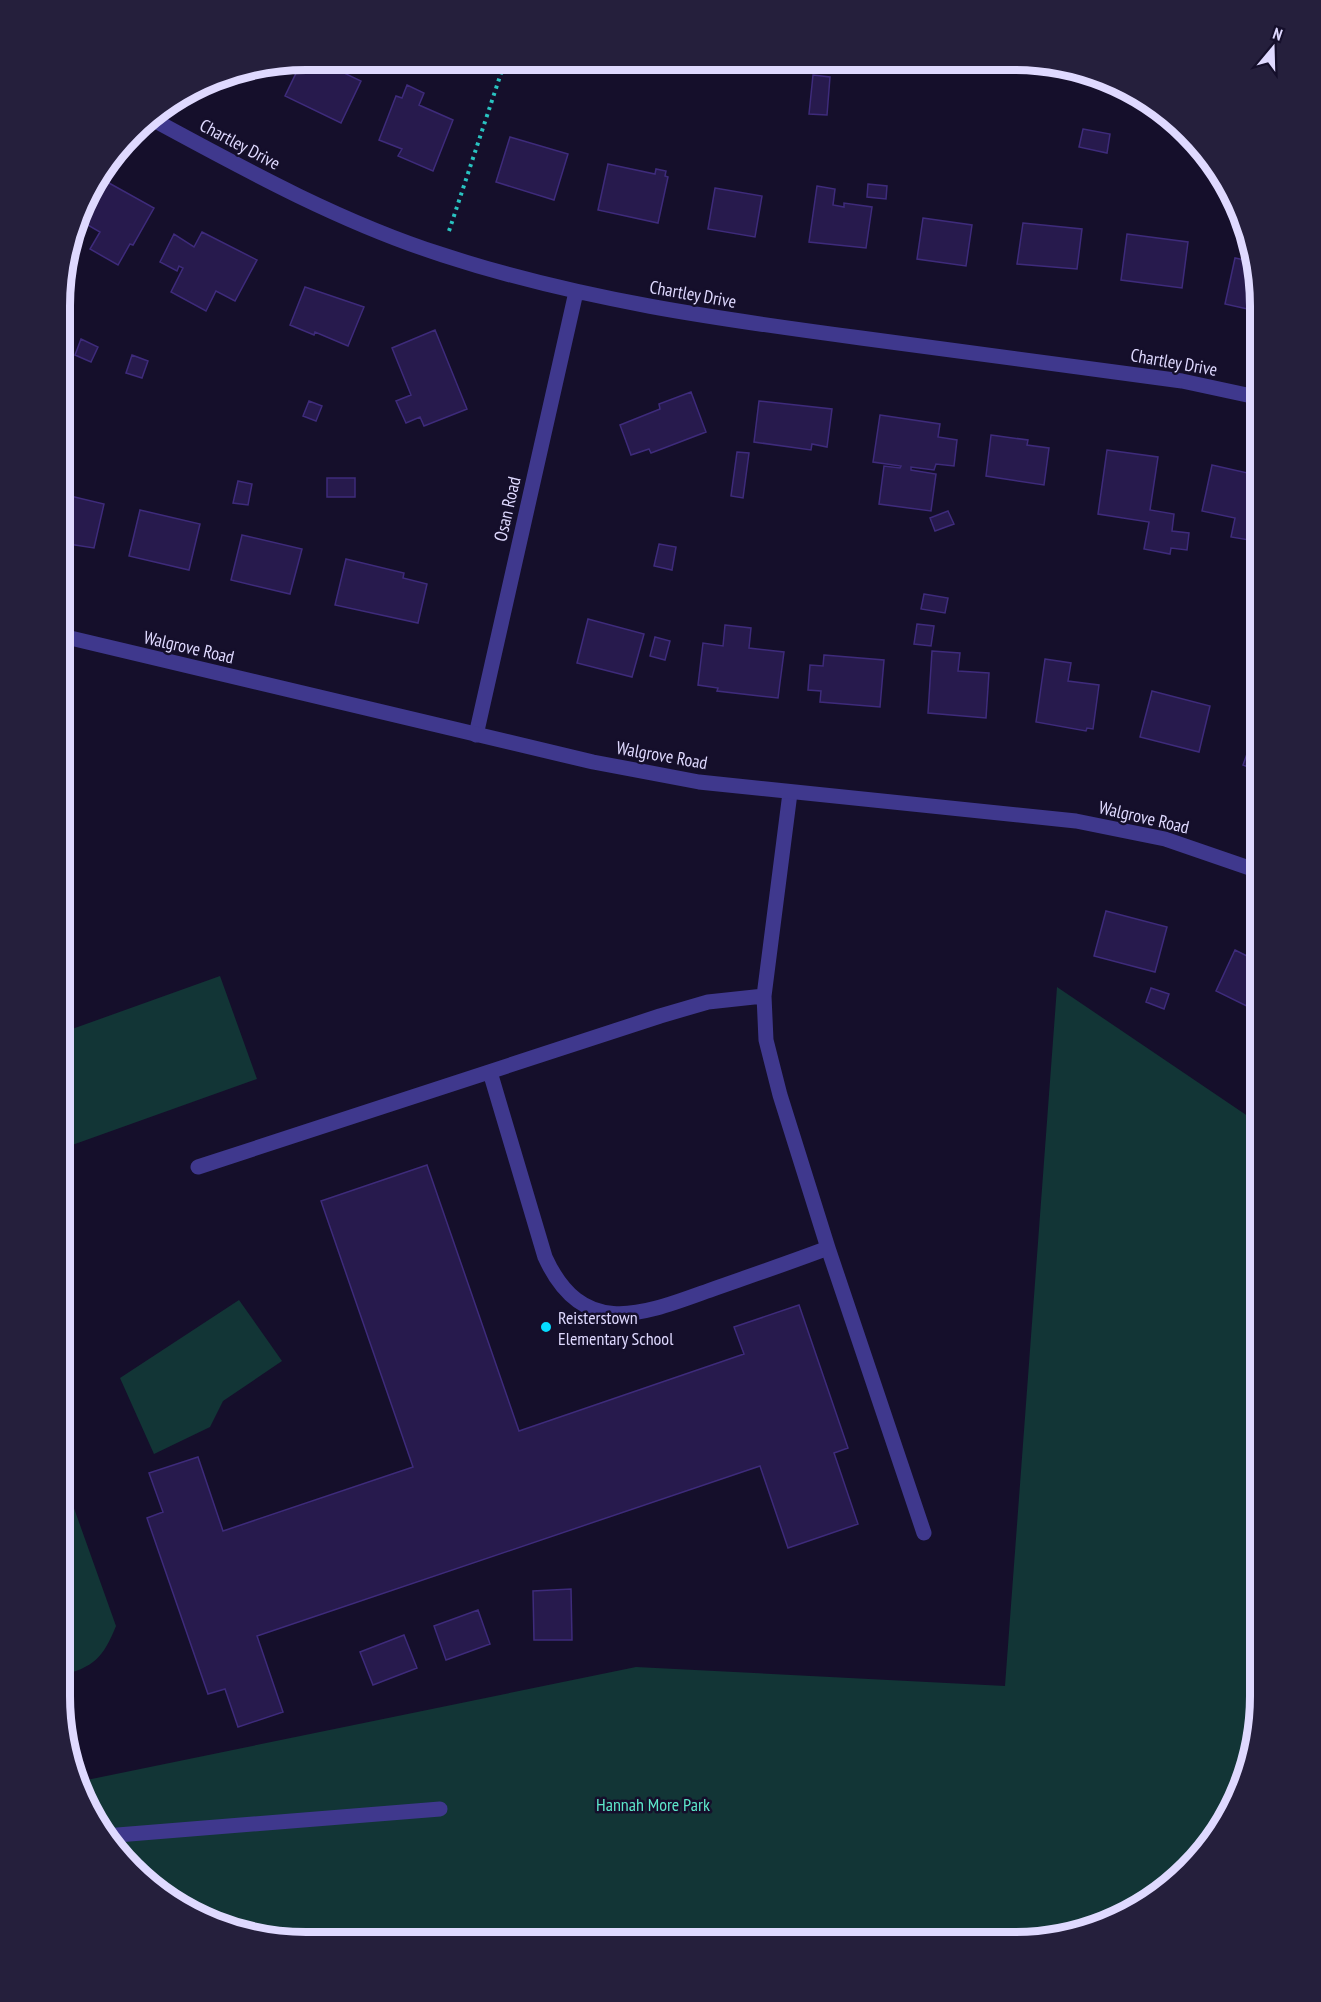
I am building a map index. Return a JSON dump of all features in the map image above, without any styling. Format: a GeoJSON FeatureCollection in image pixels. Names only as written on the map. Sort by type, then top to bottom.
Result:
{"type":"FeatureCollection","features":[{"type":"Feature","properties":{"kind":"street","name":"Chartley Drive"},"geometry":{"type":"LineString","coordinates":[[159,123],[346,219],[441,254],[576,292],[692,316],[1182,381],[1250,396]]}},
{"type":"Feature","properties":{"kind":"street","name":"Osan Road"},"geometry":{"type":"LineString","coordinates":[[476,735],[576,292]]}},
{"type":"Feature","properties":{"kind":"street","name":"Walgrove Road"},"geometry":{"type":"LineString","coordinates":[[70,638],[593,762],[699,783],[1076,821],[1165,839],[1250,868]]}},
{"type":"Feature","properties":{"kind":"street"},"geometry":{"type":"LineString","coordinates":[[790,793],[764,996],[765,1040],[828,1248],[924,1533]]}},
{"type":"Feature","properties":{"kind":"street"},"geometry":{"type":"LineString","coordinates":[[198,1167],[708,1002],[764,996]]}},
{"type":"Feature","properties":{"kind":"street"},"geometry":{"type":"LineString","coordinates":[[490,1072],[545,1257],[556,1280],[570,1295],[590,1307],[609,1314],[646,1313],[828,1248]]}},
{"type":"Feature","properties":{"kind":"street"},"geometry":{"type":"LineString","coordinates":[[116,1835],[440,1809]]}},
{"type":"Feature","properties":{"kind":"path"},"geometry":{"type":"LineString","coordinates":[[441,254],[502,70]]}},
{"type":"Feature","properties":{"kind":"green space"},"geometry":{"type":"Polygon","coordinates":[[[220,976],[257,1079],[70,1146],[70,1030],[220,976]]]}},
{"type":"Feature","properties":{"kind":"green space","name":"Hannah More Park"},"geometry":{"type":"Polygon","coordinates":[[[1057,987],[1250,1118],[1250,1711],[1246,1742],[1238,1771],[1219,1814],[1192,1851],[1158,1883],[1105,1914],[1061,1927],[1014,1932],[291,1931],[260,1927],[216,1914],[175,1892],[151,1873],[119,1839],[102,1814],[86,1780],[636,1667],[1005,1686],[1057,987]]]}},
{"type":"Feature","properties":{"kind":"green space"},"geometry":{"type":"Polygon","coordinates":[[[239,1300],[282,1361],[223,1401],[210,1427],[154,1454],[120,1378],[239,1300]]]}},
{"type":"Feature","properties":{"kind":"green space"},"geometry":{"type":"Polygon","coordinates":[[[70,1497],[116,1626],[102,1654],[81,1669],[70,1673],[70,1497]]]}},
{"type":"Feature","properties":{"kind":"building"},"geometry":{"type":"Polygon","coordinates":[[[338,70],[361,81],[341,123],[285,96],[297,71],[338,70]]]}},
{"type":"Feature","properties":{"kind":"building"},"geometry":{"type":"Polygon","coordinates":[[[813,75],[830,77],[827,115],[809,114],[813,75]]]}},
{"type":"Feature","properties":{"kind":"building"},"geometry":{"type":"Polygon","coordinates":[[[407,85],[424,93],[419,105],[453,120],[433,171],[398,156],[402,149],[379,140],[396,96],[402,98],[407,85]]]}},
{"type":"Feature","properties":{"kind":"building"},"geometry":{"type":"Polygon","coordinates":[[[1083,129],[1110,134],[1107,153],[1079,147],[1083,129]]]}},
{"type":"Feature","properties":{"kind":"building"},"geometry":{"type":"Polygon","coordinates":[[[510,137],[568,154],[554,200],[496,182],[510,137]]]}},
{"type":"Feature","properties":{"kind":"building"},"geometry":{"type":"Polygon","coordinates":[[[608,164],[655,174],[656,169],[666,171],[665,176],[668,177],[658,223],[598,210],[608,164]]]}},
{"type":"Feature","properties":{"kind":"building"},"geometry":{"type":"Polygon","coordinates":[[[106,181],[154,208],[133,245],[130,244],[118,265],[90,249],[100,232],[85,224],[106,181]]]}},
{"type":"Feature","properties":{"kind":"building"},"geometry":{"type":"Polygon","coordinates":[[[868,184],[887,186],[886,199],[867,197],[868,184]]]}},
{"type":"Feature","properties":{"kind":"building"},"geometry":{"type":"Polygon","coordinates":[[[817,186],[835,189],[833,205],[844,207],[844,203],[872,207],[866,248],[809,242],[817,186]]]}},
{"type":"Feature","properties":{"kind":"building"},"geometry":{"type":"Polygon","coordinates":[[[715,188],[762,196],[755,237],[708,229],[715,188]]]}},
{"type":"Feature","properties":{"kind":"building"},"geometry":{"type":"Polygon","coordinates":[[[923,218],[972,225],[966,266],[917,259],[923,218]]]}},
{"type":"Feature","properties":{"kind":"building"},"geometry":{"type":"Polygon","coordinates":[[[1023,223],[1082,229],[1077,269],[1017,264],[1023,223]]]}},
{"type":"Feature","properties":{"kind":"building"},"geometry":{"type":"Polygon","coordinates":[[[202,232],[257,260],[235,301],[216,291],[206,311],[171,292],[183,268],[179,266],[177,271],[160,262],[174,234],[194,247],[202,232]]]}},
{"type":"Feature","properties":{"kind":"building"},"geometry":{"type":"Polygon","coordinates":[[[1127,234],[1188,242],[1182,288],[1121,280],[1127,234]]]}},
{"type":"Feature","properties":{"kind":"building"},"geometry":{"type":"Polygon","coordinates":[[[1235,258],[1246,260],[1250,310],[1225,304],[1235,258]]]}},
{"type":"Feature","properties":{"kind":"building"},"geometry":{"type":"Polygon","coordinates":[[[305,287],[364,307],[348,346],[315,332],[314,335],[290,325],[305,287]]]}},
{"type":"Feature","properties":{"kind":"building"},"geometry":{"type":"Polygon","coordinates":[[[435,330],[467,409],[424,426],[420,417],[406,423],[396,401],[411,395],[392,348],[435,330]]]}},
{"type":"Feature","properties":{"kind":"building"},"geometry":{"type":"Polygon","coordinates":[[[81,339],[98,347],[91,362],[75,355],[81,339]]]}},
{"type":"Feature","properties":{"kind":"building"},"geometry":{"type":"Polygon","coordinates":[[[132,355],[148,361],[142,378],[126,373],[132,355]]]}},
{"type":"Feature","properties":{"kind":"building"},"geometry":{"type":"Polygon","coordinates":[[[691,392],[706,432],[651,453],[649,449],[631,455],[620,425],[660,409],[659,404],[691,392]]]}},
{"type":"Feature","properties":{"kind":"building"},"geometry":{"type":"Polygon","coordinates":[[[309,401],[322,406],[316,421],[303,416],[309,401]]]}},
{"type":"Feature","properties":{"kind":"building"},"geometry":{"type":"Polygon","coordinates":[[[759,401],[832,409],[827,447],[812,444],[811,450],[754,442],[759,401]]]}},
{"type":"Feature","properties":{"kind":"building"},"geometry":{"type":"Polygon","coordinates":[[[880,415],[940,424],[938,437],[957,440],[954,466],[936,464],[934,470],[911,467],[911,470],[936,474],[931,511],[879,504],[884,466],[900,468],[901,466],[873,462],[880,415]]]}},
{"type":"Feature","properties":{"kind":"building"},"geometry":{"type":"Polygon","coordinates":[[[991,435],[1028,440],[1027,445],[1049,448],[1044,485],[986,476],[991,435]]]}},
{"type":"Feature","properties":{"kind":"building"},"geometry":{"type":"Polygon","coordinates":[[[1107,450],[1158,457],[1150,510],[1174,514],[1172,531],[1189,533],[1187,550],[1171,548],[1170,554],[1144,549],[1149,522],[1098,514],[1107,450]]]}},
{"type":"Feature","properties":{"kind":"building"},"geometry":{"type":"Polygon","coordinates":[[[737,452],[749,453],[743,498],[731,496],[737,452]]]}},
{"type":"Feature","properties":{"kind":"building"},"geometry":{"type":"Polygon","coordinates":[[[1212,465],[1250,474],[1250,540],[1231,537],[1235,518],[1202,511],[1212,465]]]}},
{"type":"Feature","properties":{"kind":"building"},"geometry":{"type":"Polygon","coordinates":[[[327,478],[355,478],[355,497],[327,497],[327,478]]]}},
{"type":"Feature","properties":{"kind":"building"},"geometry":{"type":"Polygon","coordinates":[[[238,481],[252,484],[248,505],[233,503],[238,481]]]}},
{"type":"Feature","properties":{"kind":"building"},"geometry":{"type":"Polygon","coordinates":[[[70,496],[104,504],[94,548],[70,544],[70,496]]]}},
{"type":"Feature","properties":{"kind":"building"},"geometry":{"type":"Polygon","coordinates":[[[140,510],[200,524],[189,570],[129,556],[140,510]]]}},
{"type":"Feature","properties":{"kind":"building"},"geometry":{"type":"Polygon","coordinates":[[[948,511],[954,524],[935,531],[930,518],[948,511]]]}},
{"type":"Feature","properties":{"kind":"building"},"geometry":{"type":"Polygon","coordinates":[[[242,535],[302,549],[290,594],[231,580],[242,535]]]}},
{"type":"Feature","properties":{"kind":"building"},"geometry":{"type":"Polygon","coordinates":[[[659,544],[676,547],[672,570],[654,566],[659,544]]]}},
{"type":"Feature","properties":{"kind":"building"},"geometry":{"type":"Polygon","coordinates":[[[346,559],[404,573],[403,578],[427,584],[418,623],[335,605],[346,559]]]}},
{"type":"Feature","properties":{"kind":"building"},"geometry":{"type":"Polygon","coordinates":[[[924,594],[948,598],[945,613],[921,609],[924,594]]]}},
{"type":"Feature","properties":{"kind":"building"},"geometry":{"type":"Polygon","coordinates":[[[588,619],[644,634],[632,677],[577,663],[588,619]]]}},
{"type":"Feature","properties":{"kind":"building"},"geometry":{"type":"Polygon","coordinates":[[[917,624],[934,626],[931,646],[914,644],[917,624]]]}},
{"type":"Feature","properties":{"kind":"building"},"geometry":{"type":"Polygon","coordinates":[[[725,625],[751,628],[749,648],[784,652],[778,698],[717,691],[718,688],[698,685],[703,643],[723,646],[725,625]]]}},
{"type":"Feature","properties":{"kind":"building"},"geometry":{"type":"Polygon","coordinates":[[[655,637],[670,641],[665,660],[650,656],[655,637]]]}},
{"type":"Feature","properties":{"kind":"building"},"geometry":{"type":"Polygon","coordinates":[[[932,651],[960,653],[958,671],[989,673],[986,718],[928,713],[932,651]]]}},
{"type":"Feature","properties":{"kind":"building"},"geometry":{"type":"Polygon","coordinates":[[[824,655],[884,660],[880,707],[820,702],[821,691],[808,690],[810,665],[823,666],[824,655]]]}},
{"type":"Feature","properties":{"kind":"building"},"geometry":{"type":"Polygon","coordinates":[[[1045,659],[1071,663],[1068,681],[1099,685],[1093,729],[1087,728],[1086,731],[1036,722],[1045,659]]]}},
{"type":"Feature","properties":{"kind":"building"},"geometry":{"type":"Polygon","coordinates":[[[1152,691],[1210,706],[1199,752],[1140,737],[1152,691]]]}},
{"type":"Feature","properties":{"kind":"building"},"geometry":{"type":"Polygon","coordinates":[[[1250,746],[1250,768],[1243,765],[1250,746]]]}},
{"type":"Feature","properties":{"kind":"building"},"geometry":{"type":"Polygon","coordinates":[[[1106,911],[1167,927],[1155,972],[1094,956],[1106,911]]]}},
{"type":"Feature","properties":{"kind":"building"},"geometry":{"type":"Polygon","coordinates":[[[1235,950],[1250,958],[1250,1008],[1216,991],[1235,950]]]}},
{"type":"Feature","properties":{"kind":"building"},"geometry":{"type":"Polygon","coordinates":[[[1151,988],[1169,994],[1164,1009],[1146,1002],[1151,988]]]}},
{"type":"Feature","properties":{"kind":"building"},"geometry":{"type":"Polygon","coordinates":[[[427,1165],[519,1431],[744,1354],[734,1327],[799,1305],[848,1448],[834,1453],[858,1524],[788,1548],[760,1466],[257,1636],[283,1712],[238,1727],[225,1689],[208,1694],[147,1518],[163,1512],[149,1473],[198,1457],[223,1531],[413,1467],[321,1201],[427,1165]]]}},
{"type":"Feature","properties":{"kind":"building"},"geometry":{"type":"Polygon","coordinates":[[[571,1589],[572,1640],[534,1640],[533,1591],[571,1589]]]}},
{"type":"Feature","properties":{"kind":"building"},"geometry":{"type":"Polygon","coordinates":[[[478,1610],[490,1644],[446,1660],[434,1626],[478,1610]]]}},
{"type":"Feature","properties":{"kind":"building"},"geometry":{"type":"Polygon","coordinates":[[[404,1635],[417,1668],[373,1685],[360,1652],[404,1635]]]}},
{"type":"Feature","properties":{"kind":"place","name":"Reisterstown Elementary School"},"geometry":{"type":"Point","coordinates":[546,1327]}}]}
